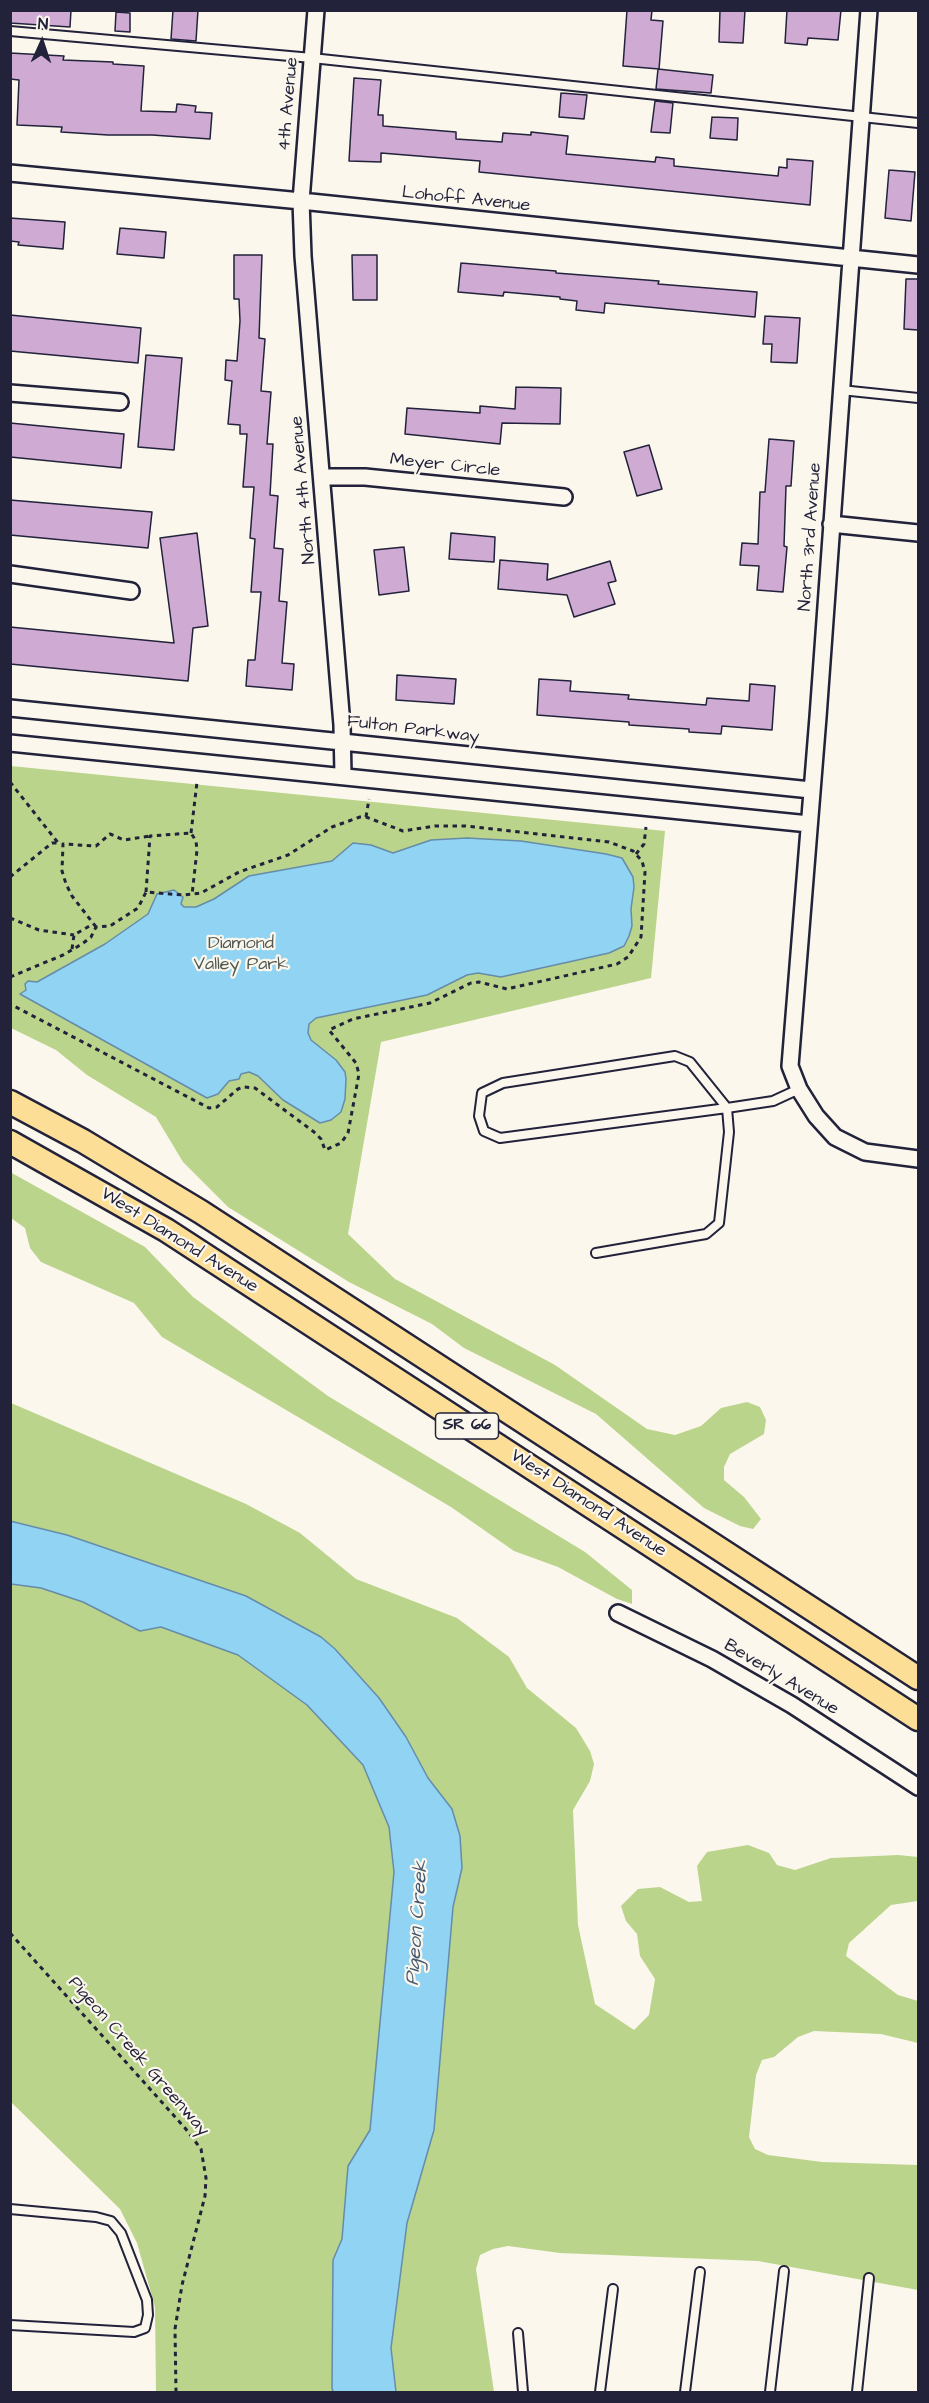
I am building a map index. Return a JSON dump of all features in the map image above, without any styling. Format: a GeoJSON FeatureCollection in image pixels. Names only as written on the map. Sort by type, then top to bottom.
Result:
{"type":"FeatureCollection","features":[{"type":"Feature","properties":{"kind":"main road","name":"West Diamond Avenue"},"geometry":{"type":"LineString","coordinates":[[10,1102],[83,1141],[201,1212],[918,1678]]}},
{"type":"Feature","properties":{"kind":"main road","name":"West Diamond Avenue"},"geometry":{"type":"LineString","coordinates":[[10,1142],[166,1230],[918,1719]]}},
{"type":"Feature","properties":{"kind":"street","name":"4th Avenue"},"geometry":{"type":"LineString","coordinates":[[301,201],[315,10]]}},
{"type":"Feature","properties":{"kind":"street","name":"North 3rd Avenue"},"geometry":{"type":"LineString","coordinates":[[799,1089],[790,1066],[818,717],[869,10]]}},
{"type":"Feature","properties":{"kind":"street","name":"Lohoff Avenue"},"geometry":{"type":"LineString","coordinates":[[10,173],[918,265]]}},
{"type":"Feature","properties":{"kind":"street","name":"North 4th Avenue"},"geometry":{"type":"LineString","coordinates":[[301,201],[304,268],[322,477],[343,775]]}},
{"type":"Feature","properties":{"kind":"street"},"geometry":{"type":"LineString","coordinates":[[10,393],[120,402]]}},
{"type":"Feature","properties":{"kind":"street","name":"Meyer Circle"},"geometry":{"type":"LineString","coordinates":[[322,477],[365,477],[564,497]]}},
{"type":"Feature","properties":{"kind":"street"},"geometry":{"type":"LineString","coordinates":[[831,524],[918,533]]}},
{"type":"Feature","properties":{"kind":"street"},"geometry":{"type":"LineString","coordinates":[[10,574],[131,591]]}},
{"type":"Feature","properties":{"kind":"street","name":"Fulton Parkway"},"geometry":{"type":"LineString","coordinates":[[10,708],[811,790]]}},
{"type":"Feature","properties":{"kind":"street"},"geometry":{"type":"LineString","coordinates":[[10,743],[809,824]]}},
{"type":"Feature","properties":{"kind":"street"},"geometry":{"type":"LineString","coordinates":[[799,1089],[816,1116],[835,1137],[865,1152],[918,1159]]}},
{"type":"Feature","properties":{"kind":"street","name":"Beverly Avenue"},"geometry":{"type":"LineString","coordinates":[[618,1613],[712,1659],[792,1705],[918,1788]]}},
{"type":"Feature","properties":{"kind":"lane"},"geometry":{"type":"LineString","coordinates":[[10,31],[312,58],[918,123]]}},
{"type":"Feature","properties":{"kind":"lane"},"geometry":{"type":"LineString","coordinates":[[841,390],[918,398]]}},
{"type":"Feature","properties":{"kind":"lane"},"geometry":{"type":"LineString","coordinates":[[596,1253],[706,1233],[719,1223],[729,1132],[727,1108],[690,1062],[675,1056],[503,1083],[482,1093],[478,1116],[484,1131],[500,1138],[727,1108],[773,1101],[799,1089]]}},
{"type":"Feature","properties":{"kind":"lane"},"geometry":{"type":"LineString","coordinates":[[10,2209],[96,2217],[111,2221],[121,2233],[147,2300],[148,2315],[145,2328],[134,2332],[10,2325]]}},
{"type":"Feature","properties":{"kind":"lane"},"geometry":{"type":"LineString","coordinates":[[770,2392],[784,2271]]}},
{"type":"Feature","properties":{"kind":"lane"},"geometry":{"type":"LineString","coordinates":[[685,2392],[700,2272]]}},
{"type":"Feature","properties":{"kind":"lane"},"geometry":{"type":"LineString","coordinates":[[857,2392],[869,2278]]}},
{"type":"Feature","properties":{"kind":"lane"},"geometry":{"type":"LineString","coordinates":[[600,2392],[613,2289]]}},
{"type":"Feature","properties":{"kind":"lane"},"geometry":{"type":"LineString","coordinates":[[518,2332],[524,2392]]}},
{"type":"Feature","properties":{"kind":"path"},"geometry":{"type":"LineString","coordinates":[[10,782],[61,844],[66,884],[94,926]]}},
{"type":"Feature","properties":{"kind":"path"},"geometry":{"type":"LineString","coordinates":[[192,895],[197,850],[196,841],[190,833],[197,782]]}},
{"type":"Feature","properties":{"kind":"path"},"geometry":{"type":"LineString","coordinates":[[366,817],[369,799]]}},
{"type":"Feature","properties":{"kind":"path"},"geometry":{"type":"LineString","coordinates":[[10,1004],[209,1108],[217,1107],[238,1089],[255,1088],[314,1132],[321,1139],[325,1150],[340,1143],[348,1133],[359,1074],[356,1063],[329,1030],[353,1018],[430,1003],[471,983],[479,982],[507,990],[617,964],[628,957],[641,937],[645,873],[642,861],[636,854],[622,845],[609,842],[435,826],[403,831],[366,817],[347,820],[317,835],[288,855],[253,866],[201,893],[183,895],[146,892]]}},
{"type":"Feature","properties":{"kind":"path"},"geometry":{"type":"LineString","coordinates":[[636,854],[644,844],[646,827]]}},
{"type":"Feature","properties":{"kind":"path"},"geometry":{"type":"LineString","coordinates":[[10,877],[52,843],[96,846],[110,834],[124,840],[190,833]]}},
{"type":"Feature","properties":{"kind":"path"},"geometry":{"type":"LineString","coordinates":[[10,918],[39,930],[74,935],[94,926],[110,926],[138,908],[146,892],[150,836]]}},
{"type":"Feature","properties":{"kind":"path"},"geometry":{"type":"LineString","coordinates":[[10,977],[72,949],[91,937],[94,926]]}},
{"type":"Feature","properties":{"kind":"path"},"geometry":{"type":"LineString","coordinates":[[72,949],[74,935]]}},
{"type":"Feature","properties":{"kind":"path","name":"Pigeon Creek Greenway"},"geometry":{"type":"LineString","coordinates":[[10,1933],[185,2128],[201,2149],[206,2178],[206,2196],[182,2284],[175,2329],[176,2392]]}},
{"type":"Feature","properties":{"kind":"green space","name":"Diamond Valley Park"},"geometry":{"type":"Polygon","coordinates":[[[11,766],[665,831],[651,978],[381,1042],[348,1234],[395,1279],[555,1365],[647,1429],[675,1435],[701,1426],[721,1408],[747,1402],[760,1407],[766,1420],[764,1434],[730,1454],[724,1467],[724,1480],[744,1497],[761,1519],[753,1529],[740,1526],[704,1508],[596,1414],[464,1348],[432,1324],[349,1282],[228,1207],[183,1162],[156,1117],[87,1075],[56,1050],[11,1028],[11,766]]]}},
{"type":"Feature","properties":{"kind":"green space"},"geometry":{"type":"Polygon","coordinates":[[[10,1172],[145,1247],[193,1297],[328,1396],[585,1552],[632,1590],[632,1604],[617,1599],[558,1567],[514,1551],[451,1507],[162,1337],[134,1303],[41,1262],[30,1248],[25,1228],[11,1218],[10,1172]]]}},
{"type":"Feature","properties":{"kind":"green space"},"geometry":{"type":"Polygon","coordinates":[[[11,1403],[246,1504],[300,1533],[356,1579],[457,1618],[509,1657],[527,1688],[576,1728],[590,1751],[594,1764],[590,1781],[573,1810],[578,1925],[595,2004],[634,2030],[649,2015],[655,1979],[640,1956],[637,1934],[626,1921],[621,1906],[638,1889],[660,1887],[689,1902],[702,1901],[697,1866],[707,1852],[748,1845],[769,1853],[777,1865],[795,1870],[831,1858],[898,1855],[918,1857],[918,1901],[891,1905],[849,1943],[846,1956],[898,1995],[918,2001],[918,2043],[881,2034],[814,2031],[798,2037],[774,2057],[762,2060],[756,2075],[749,2137],[755,2149],[768,2155],[822,2162],[918,2165],[918,2290],[758,2261],[560,2253],[508,2246],[480,2255],[476,2269],[494,2392],[396,2392],[391,2348],[407,2223],[434,2130],[453,1907],[462,1868],[452,1809],[428,1778],[406,1737],[379,1698],[335,1649],[321,1637],[246,1596],[67,1535],[11,1521],[11,1403]]]}},
{"type":"Feature","properties":{"kind":"green space"},"geometry":{"type":"Polygon","coordinates":[[[10,1584],[41,1588],[83,1602],[140,1631],[161,1627],[238,1655],[307,1705],[363,1765],[389,1827],[394,1871],[370,2130],[348,2166],[342,2239],[333,2260],[333,2392],[156,2392],[155,2307],[137,2243],[120,2209],[11,2102],[10,1584]]]}},
{"type":"Feature","properties":{"kind":"water"},"geometry":{"type":"Polygon","coordinates":[[[467,838],[521,841],[622,858],[633,877],[634,887],[631,909],[632,926],[629,936],[624,946],[609,953],[501,977],[478,973],[467,975],[427,995],[316,1018],[309,1024],[308,1033],[311,1040],[336,1060],[345,1072],[345,1099],[341,1112],[331,1120],[320,1123],[283,1100],[258,1076],[249,1072],[241,1074],[239,1079],[229,1081],[218,1094],[207,1098],[20,994],[26,990],[25,984],[28,981],[37,982],[105,944],[148,914],[157,894],[174,890],[183,897],[181,904],[184,907],[196,907],[214,899],[249,876],[332,861],[353,843],[371,845],[393,853],[431,840],[467,838]]]}},
{"type":"Feature","properties":{"kind":"water","name":"Pigeon Creek"},"geometry":{"type":"Polygon","coordinates":[[[10,1521],[67,1535],[246,1596],[321,1637],[335,1649],[379,1698],[406,1737],[428,1778],[452,1809],[460,1836],[462,1868],[453,1907],[434,2130],[407,2223],[391,2348],[396,2392],[333,2392],[332,2388],[333,2260],[342,2239],[348,2166],[370,2130],[394,1872],[389,1827],[363,1765],[307,1705],[238,1655],[161,1627],[140,1631],[83,1602],[41,1588],[11,1584],[10,1521]]]}},
{"type":"Feature","properties":{"kind":"building"},"geometry":{"type":"Polygon","coordinates":[[[10,10],[71,10],[70,27],[10,23],[10,10]]]}},
{"type":"Feature","properties":{"kind":"building"},"geometry":{"type":"Polygon","coordinates":[[[173,10],[198,10],[196,41],[171,39],[173,10]]]}},
{"type":"Feature","properties":{"kind":"building"},"geometry":{"type":"Polygon","coordinates":[[[627,10],[652,10],[651,20],[663,21],[659,69],[623,66],[627,10]]]}},
{"type":"Feature","properties":{"kind":"building"},"geometry":{"type":"Polygon","coordinates":[[[720,10],[745,10],[743,43],[719,42],[720,10]]]}},
{"type":"Feature","properties":{"kind":"building"},"geometry":{"type":"Polygon","coordinates":[[[787,10],[841,10],[838,40],[808,38],[807,45],[785,43],[787,10]]]}},
{"type":"Feature","properties":{"kind":"building"},"geometry":{"type":"Polygon","coordinates":[[[116,12],[130,13],[130,32],[115,31],[116,12]]]}},
{"type":"Feature","properties":{"kind":"building"},"geometry":{"type":"Polygon","coordinates":[[[10,53],[64,56],[63,60],[144,66],[141,111],[176,112],[177,104],[196,106],[195,112],[212,113],[210,139],[61,132],[62,127],[17,125],[19,80],[10,79],[10,53]]]}},
{"type":"Feature","properties":{"kind":"building"},"geometry":{"type":"Polygon","coordinates":[[[658,69],[713,75],[711,93],[656,89],[658,69]]]}},
{"type":"Feature","properties":{"kind":"building"},"geometry":{"type":"Polygon","coordinates":[[[354,78],[381,80],[378,115],[383,115],[383,126],[456,132],[456,139],[502,142],[503,133],[531,135],[531,132],[568,136],[566,154],[655,162],[656,157],[674,159],[674,166],[778,176],[779,167],[787,168],[787,159],[813,161],[810,205],[479,172],[480,161],[381,153],[381,162],[349,161],[354,78]]]}},
{"type":"Feature","properties":{"kind":"building"},"geometry":{"type":"Polygon","coordinates":[[[561,93],[587,95],[584,119],[559,117],[561,93]]]}},
{"type":"Feature","properties":{"kind":"building"},"geometry":{"type":"Polygon","coordinates":[[[655,101],[673,103],[670,133],[651,132],[655,101]]]}},
{"type":"Feature","properties":{"kind":"building"},"geometry":{"type":"Polygon","coordinates":[[[712,117],[738,118],[737,140],[710,138],[712,117]]]}},
{"type":"Feature","properties":{"kind":"building"},"geometry":{"type":"Polygon","coordinates":[[[889,170],[915,172],[911,221],[885,218],[889,170]]]}},
{"type":"Feature","properties":{"kind":"building"},"geometry":{"type":"Polygon","coordinates":[[[10,218],[65,222],[63,249],[18,245],[19,242],[10,241],[10,218]]]}},
{"type":"Feature","properties":{"kind":"building"},"geometry":{"type":"Polygon","coordinates":[[[120,228],[166,232],[164,258],[117,254],[120,228]]]}},
{"type":"Feature","properties":{"kind":"building"},"geometry":{"type":"Polygon","coordinates":[[[234,255],[262,255],[259,338],[265,339],[261,391],[271,392],[267,444],[273,444],[270,495],[278,496],[274,548],[283,549],[279,601],[287,602],[282,663],[294,664],[292,690],[246,686],[248,660],[255,660],[261,592],[251,592],[255,539],[250,538],[254,487],[243,487],[247,434],[240,434],[240,425],[228,424],[232,381],[225,380],[226,360],[237,361],[240,321],[239,299],[234,299],[234,255]]]}},
{"type":"Feature","properties":{"kind":"building"},"geometry":{"type":"Polygon","coordinates":[[[352,255],[377,255],[377,300],[353,300],[352,255]]]}},
{"type":"Feature","properties":{"kind":"building"},"geometry":{"type":"Polygon","coordinates":[[[461,263],[757,292],[755,317],[605,303],[604,313],[576,310],[577,301],[560,299],[560,297],[504,292],[503,296],[458,292],[461,263]]]}},
{"type":"Feature","properties":{"kind":"building"},"geometry":{"type":"Polygon","coordinates":[[[906,279],[918,279],[918,330],[904,329],[906,279]]]}},
{"type":"Feature","properties":{"kind":"building"},"geometry":{"type":"Polygon","coordinates":[[[10,315],[141,328],[138,363],[10,351],[10,315]]]}},
{"type":"Feature","properties":{"kind":"building"},"geometry":{"type":"Polygon","coordinates":[[[765,316],[800,318],[797,363],[771,362],[772,344],[763,344],[765,316]]]}},
{"type":"Feature","properties":{"kind":"building"},"geometry":{"type":"Polygon","coordinates":[[[146,355],[182,358],[174,450],[138,447],[146,355]]]}},
{"type":"Feature","properties":{"kind":"building"},"geometry":{"type":"Polygon","coordinates":[[[516,387],[561,388],[560,424],[502,423],[500,444],[405,434],[407,408],[480,413],[480,406],[515,409],[516,387]]]}},
{"type":"Feature","properties":{"kind":"building"},"geometry":{"type":"Polygon","coordinates":[[[10,423],[124,434],[121,468],[10,457],[10,423]]]}},
{"type":"Feature","properties":{"kind":"building"},"geometry":{"type":"Polygon","coordinates":[[[769,439],[794,441],[791,486],[786,486],[784,546],[787,547],[783,592],[757,590],[759,566],[740,565],[742,543],[758,544],[760,492],[765,492],[769,439]]]}},
{"type":"Feature","properties":{"kind":"building"},"geometry":{"type":"Polygon","coordinates":[[[649,445],[662,489],[637,496],[624,452],[649,445]]]}},
{"type":"Feature","properties":{"kind":"building"},"geometry":{"type":"Polygon","coordinates":[[[10,500],[152,512],[148,548],[10,535],[10,500]]]}},
{"type":"Feature","properties":{"kind":"building"},"geometry":{"type":"Polygon","coordinates":[[[197,533],[208,626],[193,628],[188,681],[10,664],[10,627],[174,643],[160,538],[197,533]]]}},
{"type":"Feature","properties":{"kind":"building"},"geometry":{"type":"Polygon","coordinates":[[[451,533],[495,537],[494,562],[449,559],[451,533]]]}},
{"type":"Feature","properties":{"kind":"building"},"geometry":{"type":"Polygon","coordinates":[[[404,547],[409,591],[379,595],[374,550],[404,547]]]}},
{"type":"Feature","properties":{"kind":"building"},"geometry":{"type":"Polygon","coordinates":[[[500,560],[548,564],[547,580],[610,561],[616,581],[608,583],[615,604],[574,617],[567,595],[498,589],[500,560]]]}},
{"type":"Feature","properties":{"kind":"building"},"geometry":{"type":"Polygon","coordinates":[[[397,675],[456,679],[454,704],[396,700],[397,675]]]}},
{"type":"Feature","properties":{"kind":"building"},"geometry":{"type":"Polygon","coordinates":[[[539,679],[571,681],[570,691],[629,695],[628,699],[706,705],[707,698],[749,701],[750,684],[775,686],[772,730],[722,726],[721,734],[689,732],[689,729],[629,725],[629,722],[537,715],[539,679]]]}}]}
